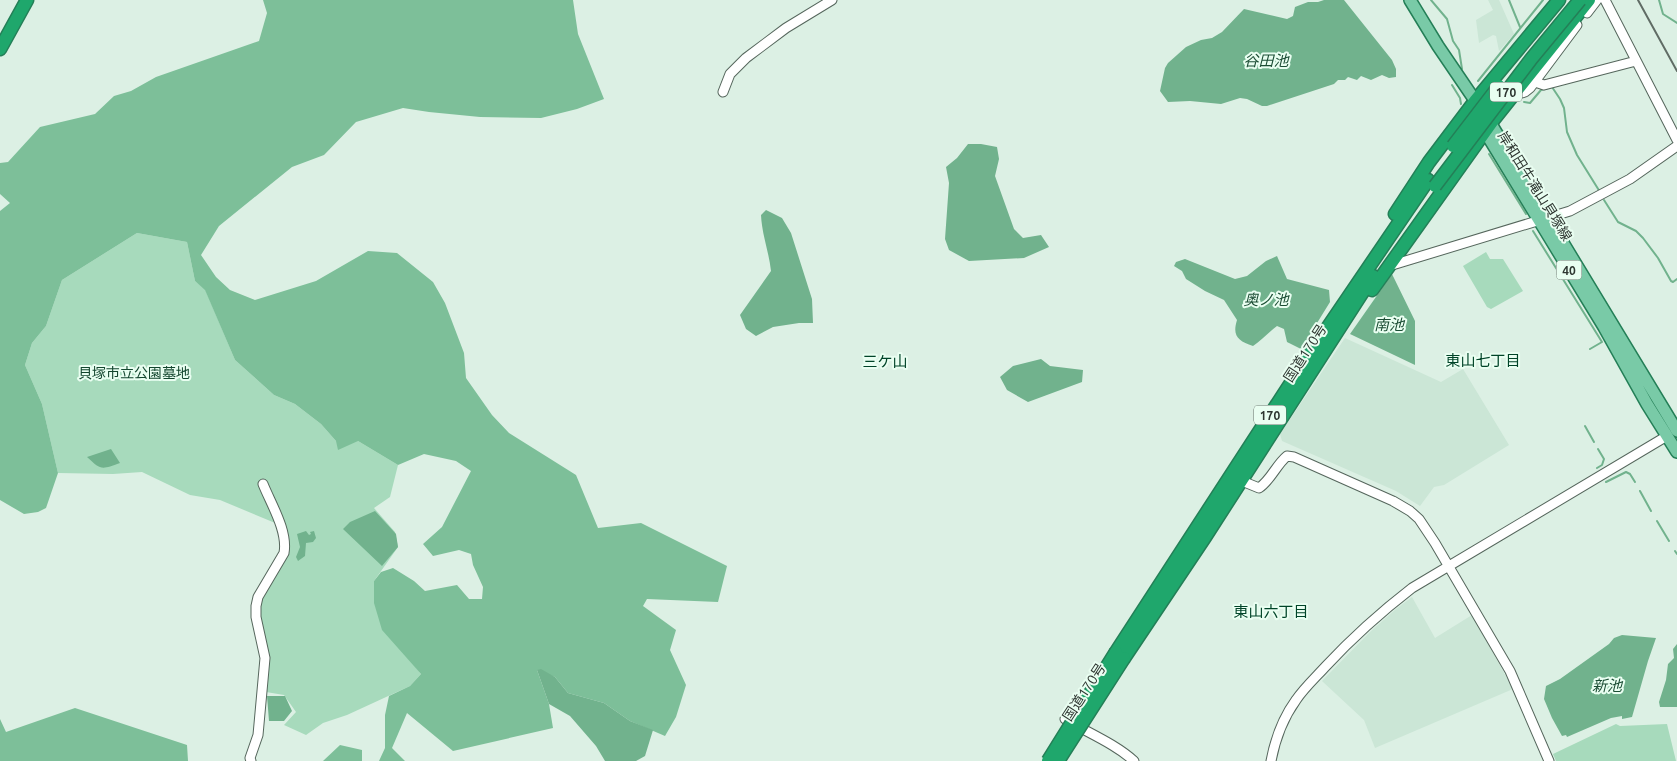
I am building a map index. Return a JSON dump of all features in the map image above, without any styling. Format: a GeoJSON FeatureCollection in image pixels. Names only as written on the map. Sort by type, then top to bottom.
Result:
{"type":"FeatureCollection","features":[{"type":"Feature","properties":{"kind":"highway"},"geometry":{"type":"LineString","coordinates":[[0,48],[27,0]]}},
{"type":"Feature","properties":{"kind":"highway"},"geometry":{"type":"LineString","coordinates":[[1313,349],[1338,302],[1429,162],[1559,0]]}},
{"type":"Feature","properties":{"kind":"highway","name":"国道170号"},"geometry":{"type":"LineString","coordinates":[[1236,479],[1313,349],[1484,105],[1570,0]]}},
{"type":"Feature","properties":{"kind":"highway","name":"国道170号"},"geometry":{"type":"LineString","coordinates":[[1048,761],[1354,306],[1431,183],[1580,0]]}},
{"type":"Feature","properties":{"kind":"highway"},"geometry":{"type":"LineString","coordinates":[[1354,306],[1363,301],[1488,128],[1589,0]]}},
{"type":"Feature","properties":{"kind":"highway","name":"国道170号"},"geometry":{"type":"LineString","coordinates":[[1058,761],[1120,655]]}},
{"type":"Feature","properties":{"kind":"main road","name":"岸和田牛滝山貝塚線"},"geometry":{"type":"LineString","coordinates":[[1410,0],[1465,87],[1477,100],[1488,128],[1672,434],[1677,452]]}},
{"type":"Feature","properties":{"kind":"street"},"geometry":{"type":"LineString","coordinates":[[723,92],[730,74],[746,58],[786,28],[832,0]]}},
{"type":"Feature","properties":{"kind":"street"},"geometry":{"type":"LineString","coordinates":[[1477,100],[1488,78],[1552,0]]}},
{"type":"Feature","properties":{"kind":"street"},"geometry":{"type":"LineString","coordinates":[[1514,95],[1525,92],[1536,82],[1557,50],[1597,0]]}},
{"type":"Feature","properties":{"kind":"street"},"geometry":{"type":"LineString","coordinates":[[1605,0],[1677,140]]}},
{"type":"Feature","properties":{"kind":"street"},"geometry":{"type":"LineString","coordinates":[[1536,82],[1544,85],[1636,61]]}},
{"type":"Feature","properties":{"kind":"street"},"geometry":{"type":"LineString","coordinates":[[1389,266],[1570,212],[1630,179],[1677,146]]}},
{"type":"Feature","properties":{"kind":"street"},"geometry":{"type":"LineString","coordinates":[[1271,761],[1273,749],[1284,721],[1296,700],[1314,678],[1384,609],[1412,588],[1448,566],[1672,434]]}},
{"type":"Feature","properties":{"kind":"street"},"geometry":{"type":"LineString","coordinates":[[1236,479],[1259,488],[1266,483],[1279,463],[1287,456],[1302,460],[1393,501],[1410,511],[1425,527],[1510,671],[1549,761]]}},
{"type":"Feature","properties":{"kind":"street"},"geometry":{"type":"LineString","coordinates":[[251,761],[250,758],[258,735],[265,658],[256,617],[256,606],[258,597],[284,553],[285,546],[281,527],[263,484]]}},
{"type":"Feature","properties":{"kind":"street"},"geometry":{"type":"LineString","coordinates":[[1065,719],[1117,748],[1134,761]]}},
{"type":"Feature","properties":{"kind":"shaded area"},"geometry":{"type":"Polygon","coordinates":[[[263,0],[573,0],[578,34],[604,99],[577,109],[541,118],[480,117],[403,108],[356,122],[324,155],[292,167],[219,226],[201,255],[216,277],[230,290],[255,300],[316,281],[368,251],[397,253],[433,282],[445,303],[464,353],[466,378],[492,415],[509,433],[576,475],[598,528],[641,523],[727,566],[718,602],[647,599],[643,606],[676,630],[670,650],[686,685],[676,717],[665,736],[630,721],[604,703],[568,693],[555,677],[537,670],[549,704],[553,728],[453,751],[407,713],[392,748],[405,761],[379,761],[385,748],[385,715],[389,696],[410,686],[421,674],[382,630],[374,603],[374,581],[381,572],[393,568],[414,581],[425,591],[457,585],[469,599],[482,599],[483,587],[473,565],[471,554],[459,550],[433,556],[423,544],[442,527],[471,471],[456,461],[424,454],[398,465],[358,441],[338,450],[336,441],[321,424],[295,404],[274,395],[235,360],[205,290],[195,281],[187,242],[137,233],[62,280],[46,326],[32,343],[25,365],[42,404],[58,473],[46,508],[38,512],[24,514],[0,500],[0,211],[10,203],[0,194],[0,163],[8,162],[40,127],[95,114],[114,96],[131,91],[156,77],[259,41],[267,13],[263,0]]]}},
{"type":"Feature","properties":{"kind":"shaded area"},"geometry":{"type":"Polygon","coordinates":[[[1488,0],[1499,0],[1514,34],[1499,51],[1496,36],[1493,35],[1479,43],[1476,20],[1493,10],[1488,0]]]}},
{"type":"Feature","properties":{"kind":"shaded area"},"geometry":{"type":"Polygon","coordinates":[[[1345,338],[1441,382],[1463,369],[1509,445],[1444,485],[1434,487],[1420,506],[1396,491],[1282,441],[1280,434],[1345,338]]]}},
{"type":"Feature","properties":{"kind":"shaded area"},"geometry":{"type":"Polygon","coordinates":[[[1412,597],[1435,638],[1472,615],[1513,689],[1375,748],[1364,720],[1322,681],[1370,632],[1412,597]]]}},
{"type":"Feature","properties":{"kind":"shaded area"},"geometry":{"type":"Polygon","coordinates":[[[75,708],[187,745],[188,761],[0,761],[0,719],[6,732],[75,708]]]}},
{"type":"Feature","properties":{"kind":"shaded area"},"geometry":{"type":"Polygon","coordinates":[[[340,745],[362,750],[362,761],[323,761],[340,745]]]}},
{"type":"Feature","properties":{"kind":"green space","name":"貝塚市立公園墓地"},"geometry":{"type":"Polygon","coordinates":[[[137,233],[187,242],[195,281],[205,289],[235,360],[274,395],[295,404],[321,424],[336,441],[358,441],[398,465],[390,497],[374,508],[395,532],[398,547],[374,581],[409,659],[421,674],[410,686],[347,715],[323,723],[306,735],[284,725],[296,712],[284,695],[266,692],[265,658],[258,597],[284,553],[280,525],[220,500],[190,495],[142,472],[113,474],[58,473],[42,404],[25,365],[32,343],[46,326],[62,280],[137,233]]]}},
{"type":"Feature","properties":{"kind":"green space"},"geometry":{"type":"Polygon","coordinates":[[[1486,252],[1490,259],[1503,259],[1523,291],[1491,309],[1487,307],[1463,266],[1486,252]]]}},
{"type":"Feature","properties":{"kind":"green space"},"geometry":{"type":"Polygon","coordinates":[[[1616,724],[1620,726],[1667,724],[1676,761],[1556,761],[1553,754],[1616,724]]]}},
{"type":"Feature","properties":{"kind":"water","name":"谷田池"},"geometry":{"type":"Polygon","coordinates":[[[1344,0],[1392,60],[1396,69],[1396,77],[1389,78],[1382,75],[1371,80],[1361,76],[1357,80],[1348,77],[1345,80],[1338,80],[1334,84],[1267,106],[1240,98],[1221,104],[1190,101],[1168,102],[1160,91],[1165,68],[1168,63],[1186,47],[1201,40],[1212,38],[1222,32],[1244,9],[1287,19],[1293,16],[1295,7],[1308,2],[1344,0]]]}},
{"type":"Feature","properties":{"kind":"water"},"geometry":{"type":"Polygon","coordinates":[[[968,144],[997,147],[999,159],[995,176],[1014,229],[1023,238],[1041,235],[1049,247],[1024,258],[969,261],[949,250],[945,239],[949,183],[946,167],[957,158],[968,144]]]}},
{"type":"Feature","properties":{"kind":"water"},"geometry":{"type":"Polygon","coordinates":[[[766,210],[782,218],[791,233],[812,299],[813,323],[773,327],[756,336],[746,329],[740,315],[771,271],[761,215],[766,210]]]}},
{"type":"Feature","properties":{"kind":"water","name":"奥ノ池"},"geometry":{"type":"Polygon","coordinates":[[[1277,256],[1287,279],[1329,290],[1330,302],[1301,349],[1287,342],[1284,329],[1277,326],[1253,346],[1243,342],[1236,334],[1237,320],[1224,300],[1186,279],[1182,271],[1174,266],[1176,262],[1185,259],[1235,279],[1247,276],[1266,261],[1277,256]]]}},
{"type":"Feature","properties":{"kind":"water","name":"南池"},"geometry":{"type":"Polygon","coordinates":[[[1392,274],[1415,321],[1415,365],[1350,334],[1392,274]]]}},
{"type":"Feature","properties":{"kind":"water"},"geometry":{"type":"Polygon","coordinates":[[[1041,359],[1050,366],[1083,370],[1082,382],[1028,402],[1007,390],[1000,377],[1013,366],[1041,359]]]}},
{"type":"Feature","properties":{"kind":"water"},"geometry":{"type":"Polygon","coordinates":[[[111,449],[120,463],[102,468],[87,457],[111,449]]]}},
{"type":"Feature","properties":{"kind":"water"},"geometry":{"type":"Polygon","coordinates":[[[375,511],[396,534],[398,547],[382,566],[343,529],[350,522],[375,511]]]}},
{"type":"Feature","properties":{"kind":"water"},"geometry":{"type":"Polygon","coordinates":[[[306,531],[309,535],[311,534],[310,532],[314,531],[316,538],[313,542],[306,543],[305,556],[298,561],[296,557],[300,547],[297,534],[306,531]]]}},
{"type":"Feature","properties":{"kind":"water","name":"新池"},"geometry":{"type":"Polygon","coordinates":[[[1622,635],[1656,638],[1632,717],[1622,719],[1622,716],[1611,718],[1567,737],[1566,735],[1562,736],[1544,699],[1546,686],[1560,679],[1609,644],[1614,638],[1622,635]]]}},
{"type":"Feature","properties":{"kind":"water"},"geometry":{"type":"Polygon","coordinates":[[[1677,644],[1677,707],[1660,707],[1659,702],[1666,680],[1668,664],[1674,658],[1673,649],[1677,644]]]}},
{"type":"Feature","properties":{"kind":"water"},"geometry":{"type":"Polygon","coordinates":[[[541,669],[555,677],[568,693],[604,703],[630,721],[653,730],[645,756],[636,761],[605,761],[596,746],[570,716],[549,704],[537,670],[541,669]]]}},
{"type":"Feature","properties":{"kind":"water"},"geometry":{"type":"Polygon","coordinates":[[[267,696],[285,696],[292,711],[284,721],[269,721],[267,696]]]}},
{"type":"Feature","properties":{"kind":"waterway"},"geometry":{"type":"LineString","coordinates":[[1431,0],[1447,19],[1453,41],[1459,50],[1462,69]]}},
{"type":"Feature","properties":{"kind":"waterway"},"geometry":{"type":"LineString","coordinates":[[1509,0],[1520,27]]}},
{"type":"Feature","properties":{"kind":"waterway"},"geometry":{"type":"LineString","coordinates":[[1478,81],[1543,0]]}},
{"type":"Feature","properties":{"kind":"waterway"},"geometry":{"type":"LineString","coordinates":[[1659,0],[1663,14],[1677,23]]}},
{"type":"Feature","properties":{"kind":"waterway"},"geometry":{"type":"LineString","coordinates":[[1452,85],[1460,98],[1461,104]]}},
{"type":"Feature","properties":{"kind":"waterway"},"geometry":{"type":"LineString","coordinates":[[1524,102],[1530,103],[1541,90],[1552,87],[1564,108],[1567,132],[1577,155],[1600,192]]}},
{"type":"Feature","properties":{"kind":"waterway"},"geometry":{"type":"LineString","coordinates":[[1489,154],[1526,214]]}},
{"type":"Feature","properties":{"kind":"waterway"},"geometry":{"type":"LineString","coordinates":[[1604,200],[1618,222],[1636,231],[1643,238],[1658,258],[1671,281],[1673,282],[1677,279]]}},
{"type":"Feature","properties":{"kind":"waterway"},"geometry":{"type":"LineString","coordinates":[[1533,231],[1602,342],[1590,349]]}},
{"type":"Feature","properties":{"kind":"waterway"},"geometry":{"type":"LineString","coordinates":[[1585,426],[1594,442]]}},
{"type":"Feature","properties":{"kind":"waterway"},"geometry":{"type":"LineString","coordinates":[[1597,468],[1602,465],[1604,459],[1598,449]]}},
{"type":"Feature","properties":{"kind":"waterway"},"geometry":{"type":"LineString","coordinates":[[1606,482],[1626,472],[1630,474],[1635,482]]}},
{"type":"Feature","properties":{"kind":"waterway"},"geometry":{"type":"LineString","coordinates":[[1640,491],[1651,511]]}},
{"type":"Feature","properties":{"kind":"waterway"},"geometry":{"type":"LineString","coordinates":[[1657,521],[1669,541]]}},
{"type":"Feature","properties":{"kind":"railway"},"geometry":{"type":"LineString","coordinates":[[1638,0],[1677,71]]}},
{"type":"Feature","properties":{"kind":"district","name":"東山七丁目"},"geometry":{"type":"Point","coordinates":[1483,360]}},
{"type":"Feature","properties":{"kind":"district","name":"三ケ山"},"geometry":{"type":"Point","coordinates":[885,361]}},
{"type":"Feature","properties":{"kind":"district","name":"東山六丁目"},"geometry":{"type":"Point","coordinates":[1271,611]}}]}
